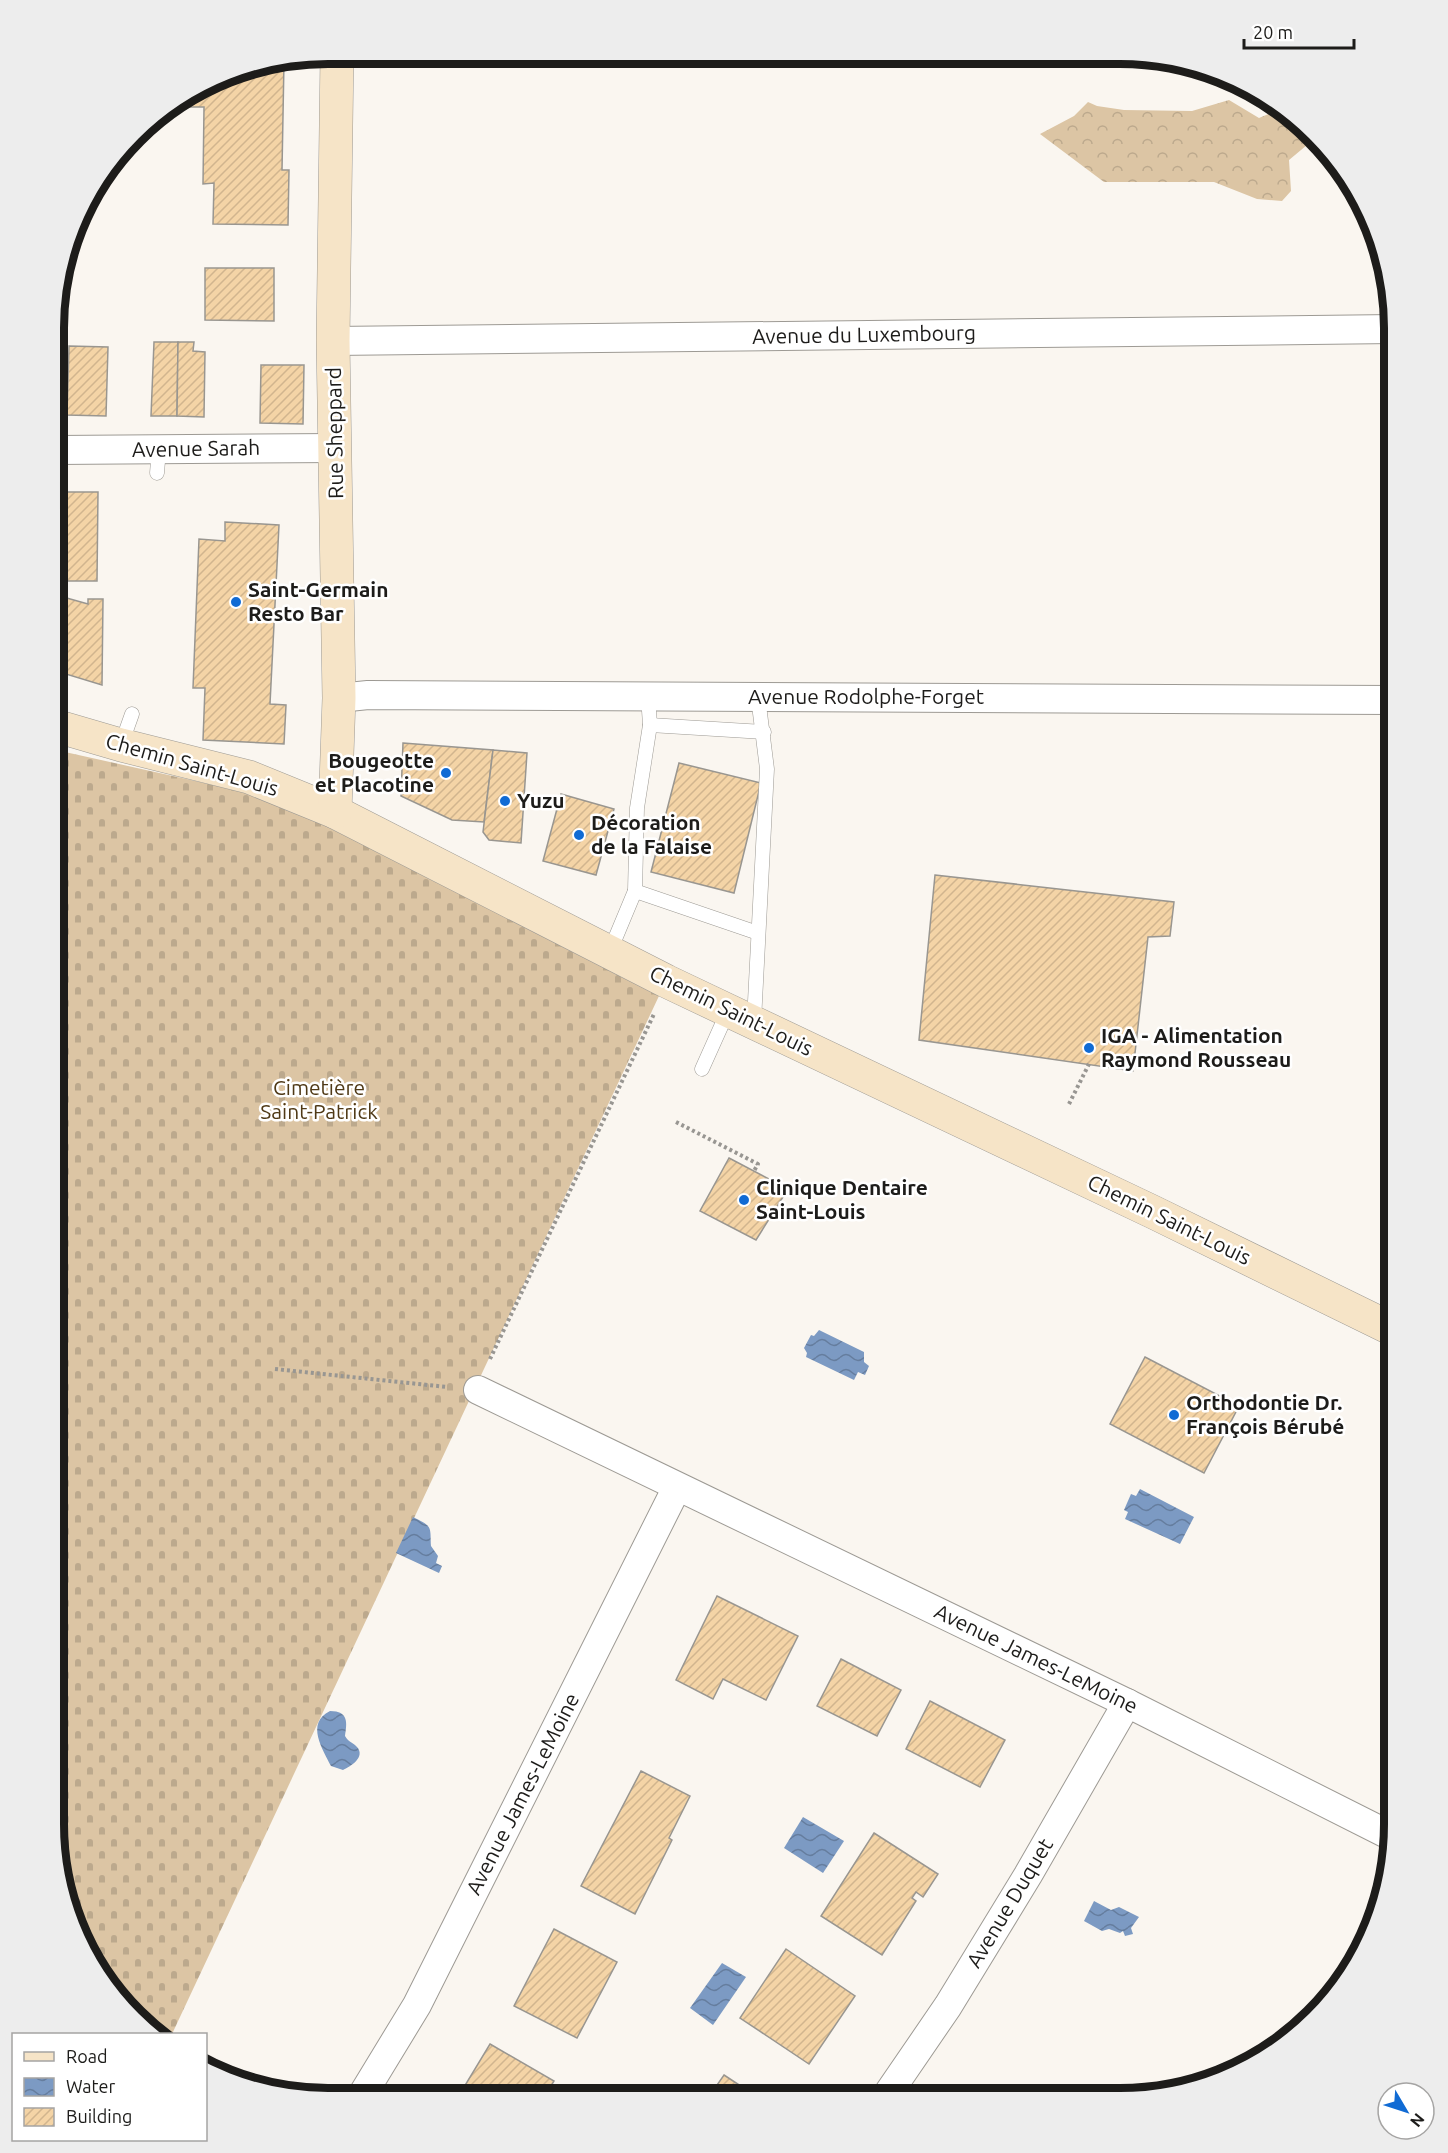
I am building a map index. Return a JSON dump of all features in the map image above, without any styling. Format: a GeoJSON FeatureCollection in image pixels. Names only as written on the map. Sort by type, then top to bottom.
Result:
{"type":"FeatureCollection","features":[{"type":"Feature","properties":{"kind":"street","name":"Rue Sheppard"},"geometry":{"type":"LineString","coordinates":[[335,812],[339,698],[333,341],[337,64]]}},
{"type":"Feature","properties":{"kind":"street","name":"Avenue du Luxembourg"},"geometry":{"type":"LineString","coordinates":[[333,341],[1384,329]]}},
{"type":"Feature","properties":{"kind":"street","name":"Avenue Sarah"},"geometry":{"type":"LineString","coordinates":[[64,451],[158,461],[336,448]]}},
{"type":"Feature","properties":{"kind":"street","name":"Avenue Rodolphe-Forget"},"geometry":{"type":"LineString","coordinates":[[339,698],[368,695],[1384,699]]}},
{"type":"Feature","properties":{"kind":"street","name":"Chemin Saint-Louis"},"geometry":{"type":"LineString","coordinates":[[64,728],[249,777],[335,812],[741,1017],[1384,1321]]}},
{"type":"Feature","properties":{"kind":"street","name":"Avenue James-LeMoine"},"geometry":{"type":"LineString","coordinates":[[478,1390],[1127,1702],[1384,1832]]}},
{"type":"Feature","properties":{"kind":"street","name":"Avenue James-LeMoine"},"geometry":{"type":"LineString","coordinates":[[366,2088],[417,2005],[677,1487]]}},
{"type":"Feature","properties":{"kind":"street","name":"Avenue Duquet"},"geometry":{"type":"LineString","coordinates":[[892,2088],[948,2006],[1028,1875],[1127,1702]]}},
{"type":"Feature","properties":{"kind":"lane"},"geometry":{"type":"LineString","coordinates":[[610,951],[635,891],[637,808],[650,724],[648,696]]}},
{"type":"Feature","properties":{"kind":"lane"},"geometry":{"type":"LineString","coordinates":[[702,1069],[741,1017],[758,933],[768,769],[758,697]]}},
{"type":"Feature","properties":{"kind":"lane"},"geometry":{"type":"LineString","coordinates":[[121,745],[132,714]]}},
{"type":"Feature","properties":{"kind":"lane"},"geometry":{"type":"LineString","coordinates":[[650,724],[764,732]]}},
{"type":"Feature","properties":{"kind":"lane"},"geometry":{"type":"LineString","coordinates":[[635,891],[758,933]]}},
{"type":"Feature","properties":{"kind":"path"},"geometry":{"type":"LineString","coordinates":[[275,1369],[478,1390],[489,1361],[658,1005]]}},
{"type":"Feature","properties":{"kind":"path"},"geometry":{"type":"LineString","coordinates":[[1069,1104],[1089,1064]]}},
{"type":"Feature","properties":{"kind":"path"},"geometry":{"type":"LineString","coordinates":[[676,1122],[758,1164],[754,1171]]}},
{"type":"Feature","properties":{"kind":"green space"},"geometry":{"type":"Polygon","coordinates":[[[1229,100],[1259,118],[1271,113],[1294,130],[1309,145],[1289,160],[1291,191],[1282,201],[1257,199],[1214,182],[1104,182],[1040,134],[1074,116],[1088,102],[1097,106],[1124,110],[1192,111],[1229,100]]]}},
{"type":"Feature","properties":{"kind":"green space","name":"Cimetière Saint-Patrick"},"geometry":{"type":"Polygon","coordinates":[[[64,752],[335,812],[666,981],[172,2033],[167,2033],[130,1999],[100,1957],[73,1893],[65,1842],[64,752]]]}},
{"type":"Feature","properties":{"kind":"water"},"geometry":{"type":"Polygon","coordinates":[[[819,1330],[864,1352],[864,1362],[869,1366],[865,1375],[858,1372],[854,1380],[806,1357],[807,1353],[804,1348],[811,1335],[814,1336],[819,1330]]]}},
{"type":"Feature","properties":{"kind":"water"},"geometry":{"type":"Polygon","coordinates":[[[1140,1489],[1194,1517],[1180,1544],[1125,1519],[1128,1512],[1124,1510],[1131,1494],[1136,1496],[1140,1489]]]}},
{"type":"Feature","properties":{"kind":"water"},"geometry":{"type":"Polygon","coordinates":[[[413,1517],[429,1528],[431,1546],[438,1556],[436,1563],[442,1566],[439,1573],[396,1553],[413,1517]]]}},
{"type":"Feature","properties":{"kind":"water"},"geometry":{"type":"Polygon","coordinates":[[[330,1711],[344,1715],[345,1736],[356,1745],[360,1754],[356,1761],[343,1770],[331,1766],[318,1737],[318,1722],[330,1711]]]}},
{"type":"Feature","properties":{"kind":"water"},"geometry":{"type":"Polygon","coordinates":[[[803,1817],[844,1841],[823,1873],[784,1848],[803,1817]]]}},
{"type":"Feature","properties":{"kind":"water"},"geometry":{"type":"Polygon","coordinates":[[[1094,1901],[1111,1910],[1119,1907],[1139,1917],[1131,1928],[1133,1934],[1125,1936],[1123,1931],[1120,1933],[1109,1929],[1102,1931],[1084,1921],[1094,1901]]]}},
{"type":"Feature","properties":{"kind":"water"},"geometry":{"type":"Polygon","coordinates":[[[722,1963],[746,1977],[713,2025],[690,2008],[722,1963]]]}},
{"type":"Feature","properties":{"kind":"building"},"geometry":{"type":"Polygon","coordinates":[[[284,69],[282,170],[289,170],[288,225],[213,224],[214,183],[203,184],[204,107],[185,107],[244,78],[284,69]]]}},
{"type":"Feature","properties":{"kind":"building"},"geometry":{"type":"Polygon","coordinates":[[[205,268],[274,268],[274,321],[205,320],[205,268]]]}},
{"type":"Feature","properties":{"kind":"building"},"geometry":{"type":"Polygon","coordinates":[[[154,342],[178,342],[177,416],[151,416],[154,342]]]}},
{"type":"Feature","properties":{"kind":"building"},"geometry":{"type":"Polygon","coordinates":[[[178,342],[194,342],[193,351],[205,352],[204,417],[177,416],[178,342]]]}},
{"type":"Feature","properties":{"kind":"building"},"geometry":{"type":"Polygon","coordinates":[[[69,346],[108,347],[106,416],[67,415],[69,346]]]}},
{"type":"Feature","properties":{"kind":"building"},"geometry":{"type":"Polygon","coordinates":[[[261,365],[304,365],[303,424],[260,423],[261,365]]]}},
{"type":"Feature","properties":{"kind":"building"},"geometry":{"type":"Polygon","coordinates":[[[64,492],[98,492],[97,581],[64,581],[64,492]]]}},
{"type":"Feature","properties":{"kind":"building","name":"Saint-Germain Resto Bar"},"geometry":{"type":"Polygon","coordinates":[[[225,522],[279,525],[270,704],[286,705],[284,744],[203,740],[205,688],[193,688],[199,539],[225,541],[225,522]]]}},
{"type":"Feature","properties":{"kind":"building"},"geometry":{"type":"Polygon","coordinates":[[[64,597],[88,604],[88,599],[103,599],[102,685],[64,673],[64,597]]]}},
{"type":"Feature","properties":{"kind":"building","name":"Bougeotte et Placotine"},"geometry":{"type":"Polygon","coordinates":[[[403,743],[493,750],[484,822],[452,820],[401,796],[403,743]]]}},
{"type":"Feature","properties":{"kind":"building","name":"Yuzu"},"geometry":{"type":"Polygon","coordinates":[[[493,750],[527,753],[521,843],[489,840],[483,832],[493,750]]]}},
{"type":"Feature","properties":{"kind":"building"},"geometry":{"type":"Polygon","coordinates":[[[679,763],[761,783],[734,893],[651,872],[679,763]]]}},
{"type":"Feature","properties":{"kind":"building","name":"Décoration de la Falaise"},"geometry":{"type":"Polygon","coordinates":[[[561,794],[614,809],[596,875],[543,861],[561,794]]]}},
{"type":"Feature","properties":{"kind":"building"},"geometry":{"type":"Polygon","coordinates":[[[935,875],[1174,902],[1170,936],[1148,937],[1133,1071],[919,1040],[935,875]]]}},
{"type":"Feature","properties":{"kind":"building","name":"Clinique Dentaire Saint-Louis"},"geometry":{"type":"Polygon","coordinates":[[[729,1158],[788,1189],[756,1240],[700,1211],[729,1158]]]}},
{"type":"Feature","properties":{"kind":"building","name":"Orthodontie Dr. François Bérubé"},"geometry":{"type":"Polygon","coordinates":[[[1145,1357],[1239,1406],[1204,1473],[1110,1424],[1145,1357]]]}},
{"type":"Feature","properties":{"kind":"building"},"geometry":{"type":"Polygon","coordinates":[[[717,1596],[798,1636],[766,1700],[723,1679],[713,1699],[676,1680],[717,1596]]]}},
{"type":"Feature","properties":{"kind":"building"},"geometry":{"type":"Polygon","coordinates":[[[841,1659],[901,1690],[877,1736],[817,1706],[841,1659]]]}},
{"type":"Feature","properties":{"kind":"building"},"geometry":{"type":"Polygon","coordinates":[[[930,1701],[1005,1740],[980,1787],[906,1749],[930,1701]]]}},
{"type":"Feature","properties":{"kind":"building"},"geometry":{"type":"Polygon","coordinates":[[[641,1771],[690,1796],[669,1838],[672,1840],[635,1914],[581,1886],[641,1771]]]}},
{"type":"Feature","properties":{"kind":"building"},"geometry":{"type":"Polygon","coordinates":[[[874,1833],[938,1874],[923,1897],[916,1892],[912,1898],[916,1901],[882,1955],[821,1916],[874,1833]]]}},
{"type":"Feature","properties":{"kind":"building"},"geometry":{"type":"Polygon","coordinates":[[[554,1929],[617,1962],[577,2038],[514,2006],[554,1929]]]}},
{"type":"Feature","properties":{"kind":"building"},"geometry":{"type":"Polygon","coordinates":[[[786,1949],[855,1996],[809,2064],[740,2018],[786,1949]]]}},
{"type":"Feature","properties":{"kind":"building"},"geometry":{"type":"Polygon","coordinates":[[[490,2044],[554,2081],[550,2088],[463,2088],[490,2044]]]}},
{"type":"Feature","properties":{"kind":"building"},"geometry":{"type":"Polygon","coordinates":[[[724,2075],[744,2088],[715,2088],[724,2075]]]}},
{"type":"Feature","properties":{"kind":"place","name":"Saint-Germain Resto Bar"},"geometry":{"type":"Point","coordinates":[236,602]}},
{"type":"Feature","properties":{"kind":"place","name":"Bougeotte et Placotine"},"geometry":{"type":"Point","coordinates":[446,773]}},
{"type":"Feature","properties":{"kind":"place","name":"Yuzu"},"geometry":{"type":"Point","coordinates":[505,801]}},
{"type":"Feature","properties":{"kind":"place","name":"Décoration de la Falaise"},"geometry":{"type":"Point","coordinates":[579,835]}},
{"type":"Feature","properties":{"kind":"place","name":"IGA - Alimentation Raymond Rousseau"},"geometry":{"type":"Point","coordinates":[1089,1048]}},
{"type":"Feature","properties":{"kind":"place","name":"Clinique Dentaire Saint-Louis"},"geometry":{"type":"Point","coordinates":[744,1200]}},
{"type":"Feature","properties":{"kind":"place","name":"Orthodontie Dr. François Bérubé"},"geometry":{"type":"Point","coordinates":[1174,1415]}}]}
